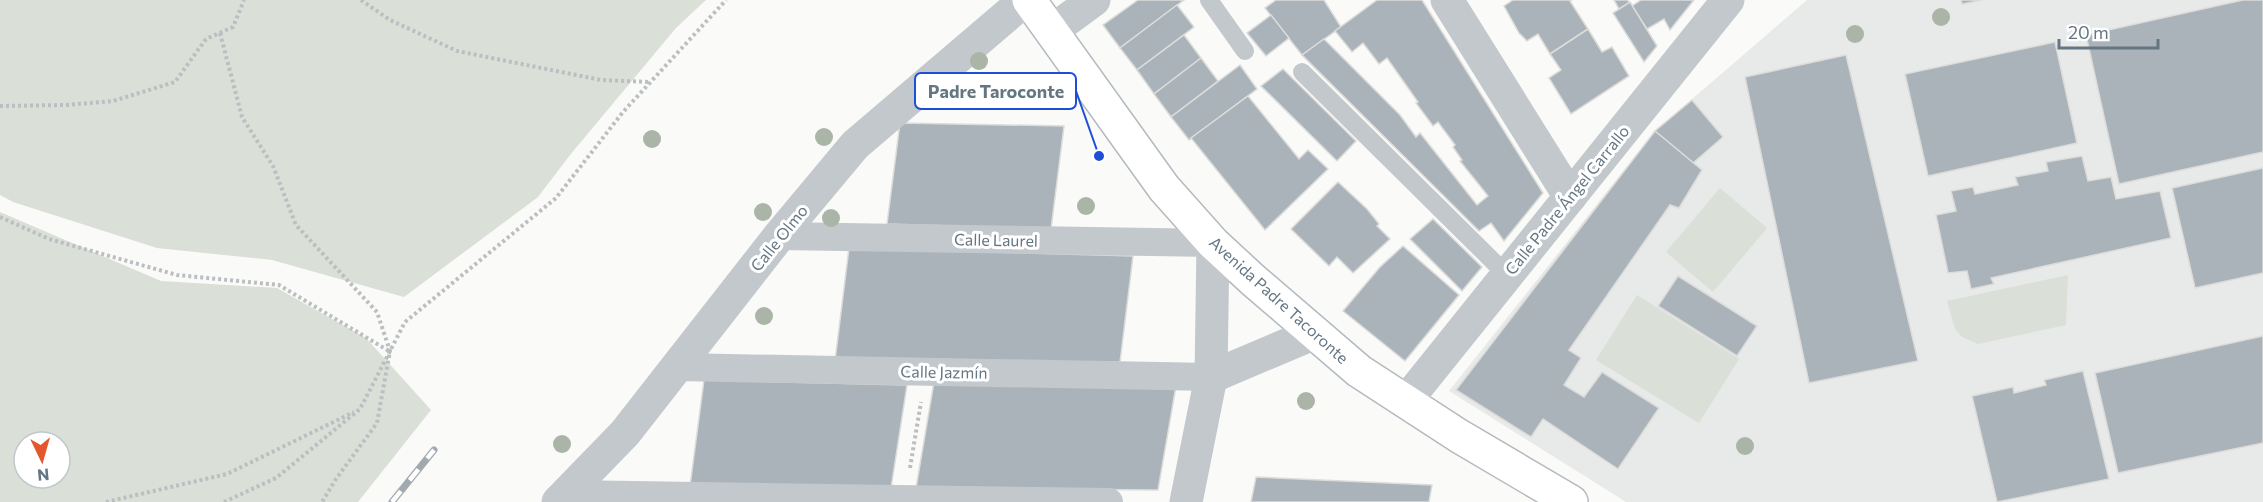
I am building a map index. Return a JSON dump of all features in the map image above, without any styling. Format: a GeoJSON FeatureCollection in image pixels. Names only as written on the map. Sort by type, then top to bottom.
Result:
{"type":"FeatureCollection","features":[{"type":"Feature","properties":{"kind":"main road","name":"Avenida Padre Tacoronte"},"geometry":{"type":"LineString","coordinates":[[1027,0],[1053,30],[1164,188],[1213,243],[1359,371],[1459,436],[1571,502]]}},
{"type":"Feature","properties":{"kind":"street","name":"Calle Olmo"},"geometry":{"type":"LineString","coordinates":[[562,498],[625,433],[779,236],[855,145],[1027,0]]}},
{"type":"Feature","properties":{"kind":"street"},"geometry":{"type":"LineString","coordinates":[[1053,30],[1094,0]]}},
{"type":"Feature","properties":{"kind":"street"},"geometry":{"type":"LineString","coordinates":[[1447,0],[1570,197]]}},
{"type":"Feature","properties":{"kind":"street","name":"Calle Padre Ángel Carrallo"},"geometry":{"type":"LineString","coordinates":[[1406,401],[1728,0]]}},
{"type":"Feature","properties":{"kind":"street","name":"Calle Laurel"},"geometry":{"type":"LineString","coordinates":[[779,236],[1213,243]]}},
{"type":"Feature","properties":{"kind":"street"},"geometry":{"type":"LineString","coordinates":[[1186,502],[1211,377],[1213,243]]}},
{"type":"Feature","properties":{"kind":"street"},"geometry":{"type":"LineString","coordinates":[[1211,377],[1315,333]]}},
{"type":"Feature","properties":{"kind":"street","name":"Calle Jazmín"},"geometry":{"type":"LineString","coordinates":[[677,367],[1211,377]]}},
{"type":"Feature","properties":{"kind":"street"},"geometry":{"type":"LineString","coordinates":[[562,498],[1109,502]]}},
{"type":"Feature","properties":{"kind":"lane"},"geometry":{"type":"LineString","coordinates":[[1209,0],[1245,51]]}},
{"type":"Feature","properties":{"kind":"lane"},"geometry":{"type":"LineString","coordinates":[[1302,72],[1507,275]]}},
{"type":"Feature","properties":{"kind":"path"},"geometry":{"type":"LineString","coordinates":[[0,106],[67,105],[113,101],[176,82],[206,39],[233,27],[244,0]]}},
{"type":"Feature","properties":{"kind":"path"},"geometry":{"type":"LineString","coordinates":[[361,0],[390,21],[457,51],[601,80],[651,82]]}},
{"type":"Feature","properties":{"kind":"path"},"geometry":{"type":"LineString","coordinates":[[224,502],[276,478],[360,409],[405,322],[556,198],[623,112],[726,0]]}},
{"type":"Feature","properties":{"kind":"path"},"geometry":{"type":"LineString","coordinates":[[220,33],[242,117],[273,166],[296,225],[377,312],[390,351],[377,423],[322,502]]}},
{"type":"Feature","properties":{"kind":"path"},"geometry":{"type":"LineString","coordinates":[[0,217],[49,238],[177,275],[279,285],[390,351]]}},
{"type":"Feature","properties":{"kind":"path"},"geometry":{"type":"LineString","coordinates":[[904,499],[926,371]]}},
{"type":"Feature","properties":{"kind":"path"},"geometry":{"type":"LineString","coordinates":[[106,502],[226,474],[360,409]]}},
{"type":"Feature","properties":{"kind":"shaded area"},"geometry":{"type":"Polygon","coordinates":[[[0,0],[706,0],[676,28],[538,197],[404,297],[272,260],[157,248],[13,202],[0,195],[0,0]]]}},
{"type":"Feature","properties":{"kind":"shaded area"},"geometry":{"type":"Polygon","coordinates":[[[1807,0],[2263,0],[2263,502],[1626,502],[1449,391],[1655,131],[1807,0]]]}},
{"type":"Feature","properties":{"kind":"shaded area"},"geometry":{"type":"Polygon","coordinates":[[[1720,188],[1767,228],[1713,292],[1666,252],[1720,188]]]}},
{"type":"Feature","properties":{"kind":"shaded area"},"geometry":{"type":"Polygon","coordinates":[[[0,212],[161,281],[277,288],[366,338],[431,410],[358,502],[0,502],[0,212]]]}},
{"type":"Feature","properties":{"kind":"shaded area"},"geometry":{"type":"Polygon","coordinates":[[[2068,275],[2066,325],[1978,344],[1962,337],[1955,329],[1947,301],[2068,275]]]}},
{"type":"Feature","properties":{"kind":"shaded area"},"geometry":{"type":"Polygon","coordinates":[[[1637,295],[1739,359],[1699,423],[1596,360],[1637,295]]]}},
{"type":"Feature","properties":{"kind":"building"},"geometry":{"type":"Polygon","coordinates":[[[1138,0],[1184,0],[1120,48],[1103,25],[1138,0]]]}},
{"type":"Feature","properties":{"kind":"building"},"geometry":{"type":"Polygon","coordinates":[[[1276,0],[1324,0],[1341,27],[1302,55],[1265,8],[1276,0]]]}},
{"type":"Feature","properties":{"kind":"building"},"geometry":{"type":"Polygon","coordinates":[[[1377,0],[1422,0],[1543,193],[1504,241],[1491,223],[1479,231],[1302,55],[1324,39],[1400,115],[1416,137],[1420,133],[1477,205],[1488,196],[1460,161],[1462,160],[1453,147],[1455,145],[1438,122],[1433,126],[1387,58],[1379,64],[1363,43],[1352,52],[1335,31],[1377,0]]]}},
{"type":"Feature","properties":{"kind":"building"},"geometry":{"type":"Polygon","coordinates":[[[1513,0],[1572,0],[1570,1],[1588,29],[1550,54],[1538,34],[1527,41],[1519,33],[1504,6],[1513,0]]]}},
{"type":"Feature","properties":{"kind":"building"},"geometry":{"type":"Polygon","coordinates":[[[1614,0],[1628,0],[1629,3],[1619,9],[1614,0]]]}},
{"type":"Feature","properties":{"kind":"building"},"geometry":{"type":"Polygon","coordinates":[[[1641,0],[1694,0],[1670,30],[1664,19],[1647,29],[1632,6],[1641,0]]]}},
{"type":"Feature","properties":{"kind":"building"},"geometry":{"type":"Polygon","coordinates":[[[1961,0],[1982,0],[1962,4],[1961,0]]]}},
{"type":"Feature","properties":{"kind":"building"},"geometry":{"type":"Polygon","coordinates":[[[2243,0],[2263,0],[2263,152],[2119,184],[2086,35],[2243,0]]]}},
{"type":"Feature","properties":{"kind":"building"},"geometry":{"type":"Polygon","coordinates":[[[1630,2],[1657,46],[1644,62],[1613,13],[1630,2]]]}},
{"type":"Feature","properties":{"kind":"building"},"geometry":{"type":"Polygon","coordinates":[[[1177,5],[1194,27],[1137,70],[1120,48],[1177,5]]]}},
{"type":"Feature","properties":{"kind":"building"},"geometry":{"type":"Polygon","coordinates":[[[1271,15],[1289,38],[1266,56],[1247,33],[1271,15]]]}},
{"type":"Feature","properties":{"kind":"building"},"geometry":{"type":"Polygon","coordinates":[[[1588,29],[1602,52],[1612,47],[1629,76],[1571,114],[1549,78],[1561,70],[1550,54],[1588,29]]]}},
{"type":"Feature","properties":{"kind":"building"},"geometry":{"type":"Polygon","coordinates":[[[1184,35],[1201,58],[1154,94],[1137,70],[1184,35]]]}},
{"type":"Feature","properties":{"kind":"building"},"geometry":{"type":"Polygon","coordinates":[[[2055,42],[2077,143],[1928,176],[1905,74],[2055,42]]]}},
{"type":"Feature","properties":{"kind":"building"},"geometry":{"type":"Polygon","coordinates":[[[1846,55],[1918,361],[1809,383],[1745,77],[1846,55]]]}},
{"type":"Feature","properties":{"kind":"building"},"geometry":{"type":"Polygon","coordinates":[[[1201,58],[1218,81],[1171,117],[1154,94],[1201,58]]]}},
{"type":"Feature","properties":{"kind":"building"},"geometry":{"type":"Polygon","coordinates":[[[1240,65],[1257,89],[1189,140],[1171,117],[1240,65]]]}},
{"type":"Feature","properties":{"kind":"building"},"geometry":{"type":"Polygon","coordinates":[[[1283,69],[1356,141],[1337,161],[1261,86],[1283,69]]]}},
{"type":"Feature","properties":{"kind":"building"},"geometry":{"type":"Polygon","coordinates":[[[1248,96],[1299,159],[1308,150],[1328,169],[1265,230],[1191,138],[1248,96]]]}},
{"type":"Feature","properties":{"kind":"building"},"geometry":{"type":"Polygon","coordinates":[[[1692,100],[1723,137],[1693,163],[1655,131],[1692,100]]]}},
{"type":"Feature","properties":{"kind":"building"},"geometry":{"type":"Polygon","coordinates":[[[900,123],[1064,126],[1051,229],[887,224],[900,123]]]}},
{"type":"Feature","properties":{"kind":"building"},"geometry":{"type":"Polygon","coordinates":[[[1655,131],[1702,170],[1679,208],[1670,205],[1569,350],[1581,358],[1564,385],[1584,397],[1602,372],[1659,408],[1618,469],[1543,419],[1531,437],[1456,390],[1655,131]]]}},
{"type":"Feature","properties":{"kind":"building"},"geometry":{"type":"Polygon","coordinates":[[[2082,156],[2088,181],[2111,177],[2116,199],[2160,191],[2171,238],[1991,278],[1994,284],[1971,289],[1967,271],[1948,273],[1936,215],[1956,211],[1951,191],[1973,187],[1975,194],[2018,185],[2015,177],[2048,171],[2046,162],[2082,156]]]}},
{"type":"Feature","properties":{"kind":"building"},"geometry":{"type":"Polygon","coordinates":[[[2263,168],[2263,273],[2195,288],[2172,188],[2263,168]]]}},
{"type":"Feature","properties":{"kind":"building"},"geometry":{"type":"Polygon","coordinates":[[[1338,182],[1367,209],[1379,224],[1377,226],[1390,239],[1353,273],[1337,257],[1329,266],[1291,229],[1338,182]]]}},
{"type":"Feature","properties":{"kind":"building"},"geometry":{"type":"Polygon","coordinates":[[[1433,219],[1482,267],[1462,291],[1410,239],[1433,219]]]}},
{"type":"Feature","properties":{"kind":"building"},"geometry":{"type":"Polygon","coordinates":[[[1403,246],[1459,295],[1405,361],[1343,311],[1380,267],[1403,246]]]}},
{"type":"Feature","properties":{"kind":"building"},"geometry":{"type":"Polygon","coordinates":[[[849,248],[1133,256],[1120,362],[835,361],[849,248]]]}},
{"type":"Feature","properties":{"kind":"building"},"geometry":{"type":"Polygon","coordinates":[[[1678,276],[1757,326],[1737,356],[1658,306],[1678,276]]]}},
{"type":"Feature","properties":{"kind":"building"},"geometry":{"type":"Polygon","coordinates":[[[2263,336],[2263,443],[2118,473],[2095,373],[2263,336]]]}},
{"type":"Feature","properties":{"kind":"building"},"geometry":{"type":"Polygon","coordinates":[[[2083,371],[2109,479],[1997,502],[1972,396],[2013,387],[2014,393],[2046,385],[2044,380],[2083,371]]]}},
{"type":"Feature","properties":{"kind":"building"},"geometry":{"type":"Polygon","coordinates":[[[704,380],[907,385],[891,488],[690,486],[704,380]]]}},
{"type":"Feature","properties":{"kind":"building"},"geometry":{"type":"Polygon","coordinates":[[[934,382],[1176,386],[1158,490],[916,488],[934,382]]]}},
{"type":"Feature","properties":{"kind":"building"},"geometry":{"type":"Polygon","coordinates":[[[1256,477],[1432,485],[1429,502],[1251,502],[1256,477]]]}},
{"type":"Feature","properties":{"kind":"railway"},"geometry":{"type":"LineString","coordinates":[[392,502],[434,450]]}},
{"type":"Feature","properties":{"kind":"place","name":"Padre Taroconte"},"geometry":{"type":"Point","coordinates":[1099,156]}}]}
